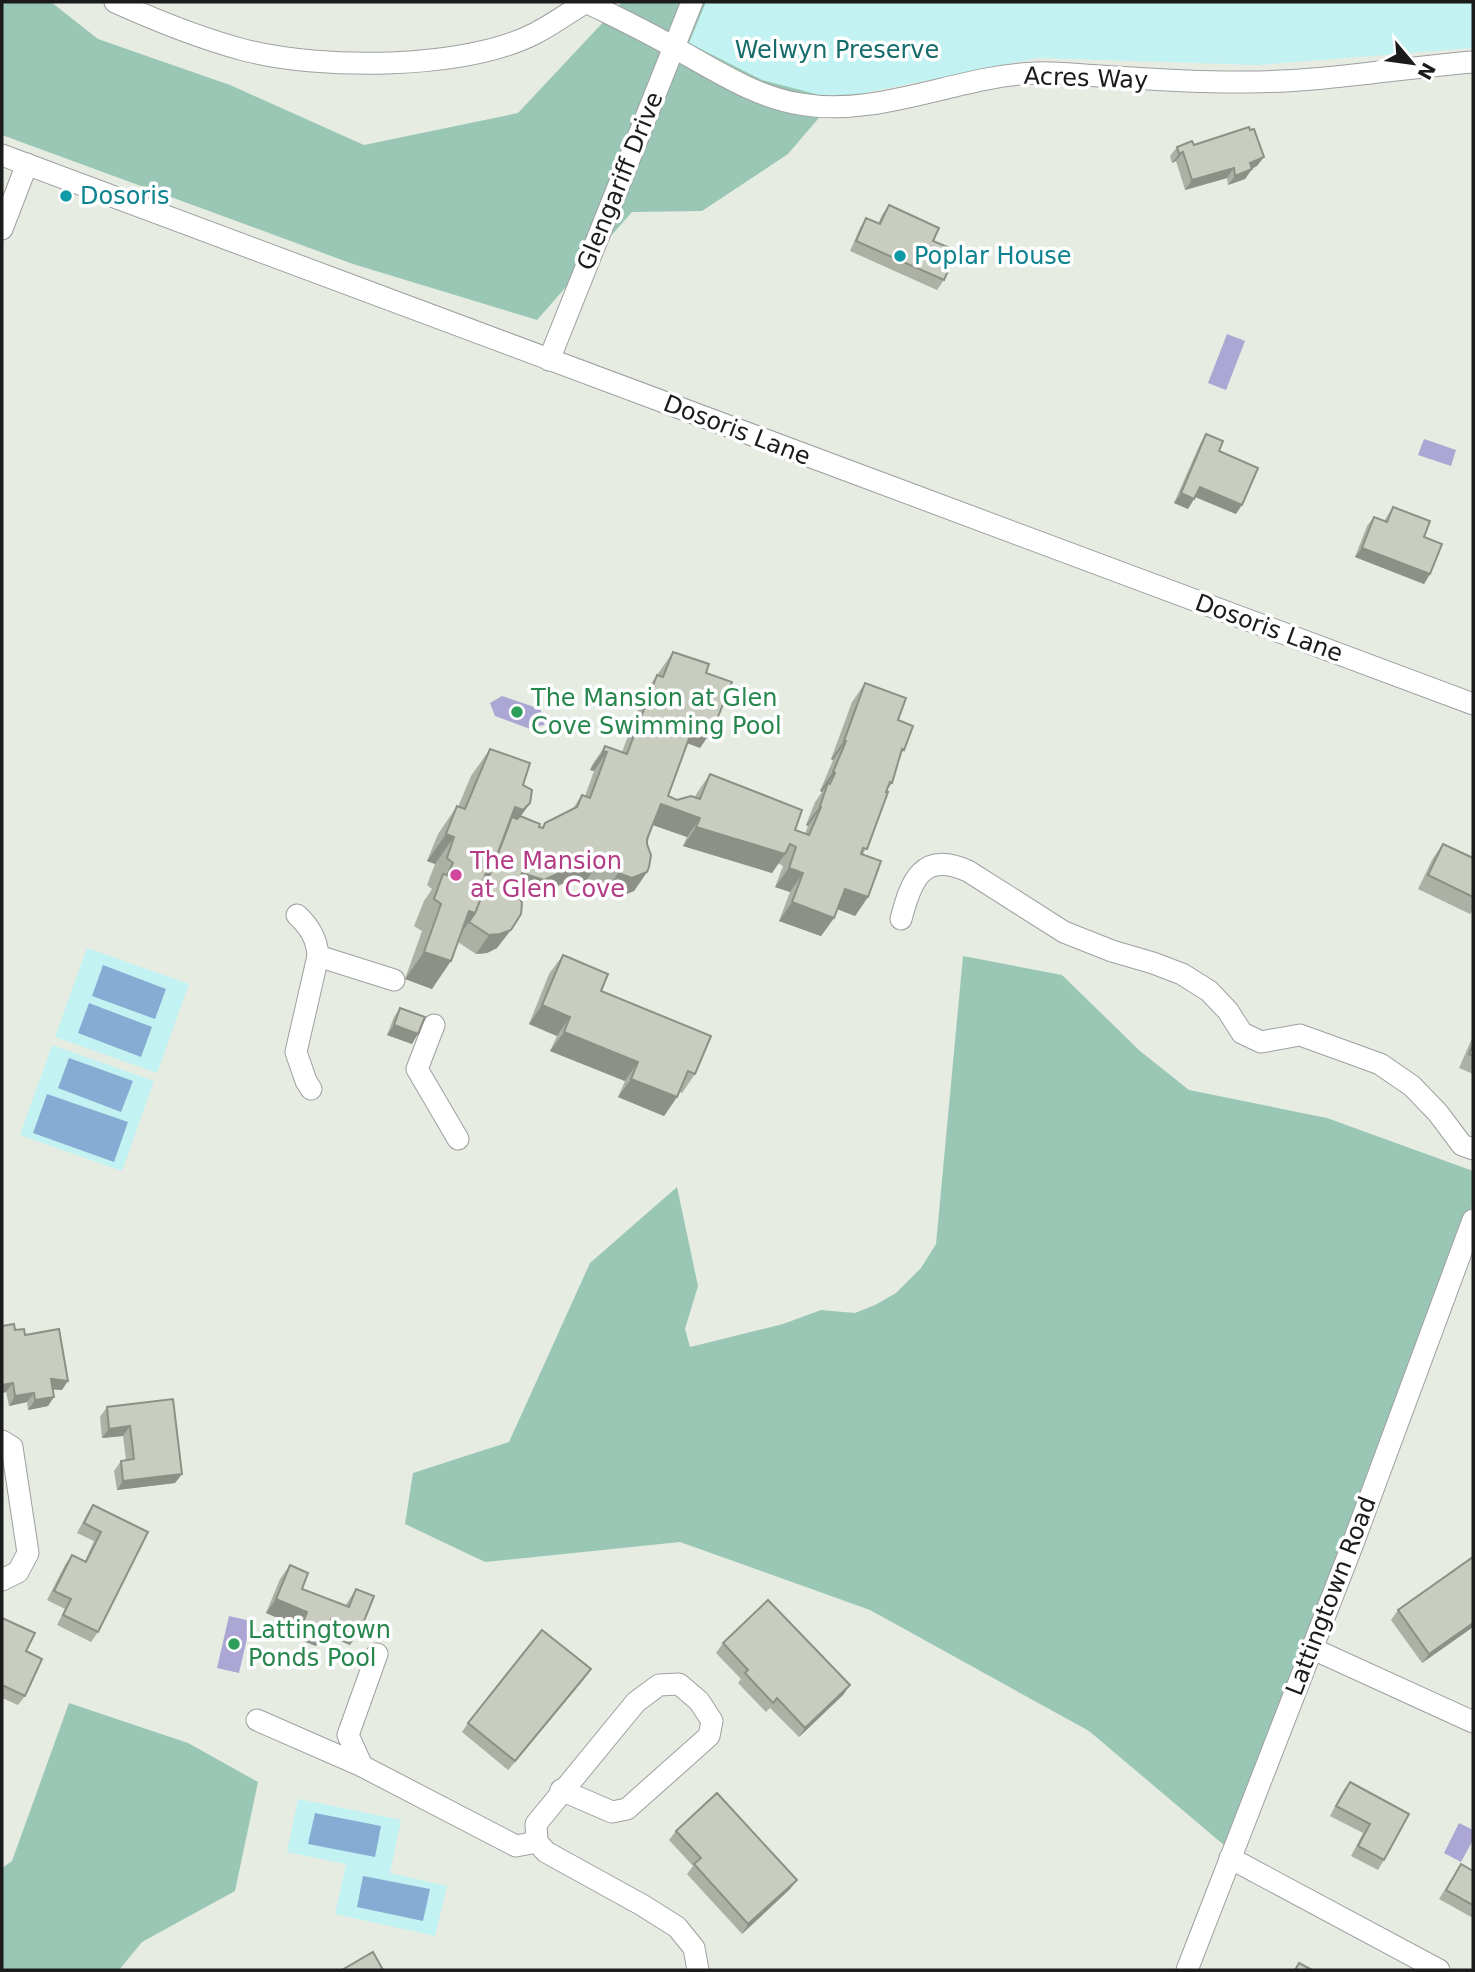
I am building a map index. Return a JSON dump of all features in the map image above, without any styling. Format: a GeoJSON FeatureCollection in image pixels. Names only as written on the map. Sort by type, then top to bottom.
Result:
{"type":"FeatureCollection","features":[{"type":"Feature","properties":{"kind":"street"},"geometry":{"type":"LineString","coordinates":[[115,2],[172,27],[246,50],[293,59],[373,63],[446,59],[507,44],[536,33],[586,2]]}},
{"type":"Feature","properties":{"kind":"street","name":"Acres Way"},"geometry":{"type":"LineString","coordinates":[[586,2],[729,78],[774,98],[802,105],[840,106],[886,101],[990,78],[1037,72],[1189,82],[1248,82],[1297,80],[1473,62]]}},
{"type":"Feature","properties":{"kind":"street","name":"Glengariff Drive"},"geometry":{"type":"LineString","coordinates":[[549,360],[692,2]]}},
{"type":"Feature","properties":{"kind":"street","name":"Dosoris Lane"},"geometry":{"type":"LineString","coordinates":[[2,155],[1473,704]]}},
{"type":"Feature","properties":{"kind":"street"},"geometry":{"type":"LineString","coordinates":[[2,229],[27,164]]}},
{"type":"Feature","properties":{"kind":"street"},"geometry":{"type":"LineString","coordinates":[[901,919],[909,890],[920,873],[934,865],[951,863],[1064,932],[1182,974],[1209,991],[1228,1011],[1242,1033],[1261,1042],[1300,1035],[1380,1065],[1412,1086],[1438,1113],[1462,1145],[1473,1149]]}},
{"type":"Feature","properties":{"kind":"street"},"geometry":{"type":"LineString","coordinates":[[297,915],[310,929],[318,957],[296,1052],[311,1089]]}},
{"type":"Feature","properties":{"kind":"street"},"geometry":{"type":"LineString","coordinates":[[318,957],[394,981]]}},
{"type":"Feature","properties":{"kind":"street"},"geometry":{"type":"LineString","coordinates":[[434,1025],[416,1069],[458,1139]]}},
{"type":"Feature","properties":{"kind":"street","name":"Lattingtown Road"},"geometry":{"type":"LineString","coordinates":[[1187,1970],[1473,1222]]}},
{"type":"Feature","properties":{"kind":"street"},"geometry":{"type":"LineString","coordinates":[[2,1440],[12,1447],[28,1553],[18,1572],[2,1580]]}},
{"type":"Feature","properties":{"kind":"street"},"geometry":{"type":"LineString","coordinates":[[1311,1648],[1473,1723]]}},
{"type":"Feature","properties":{"kind":"street"},"geometry":{"type":"LineString","coordinates":[[362,1766],[348,1735],[377,1654]]}},
{"type":"Feature","properties":{"kind":"street"},"geometry":{"type":"LineString","coordinates":[[562,1790],[612,1812],[627,1809],[709,1736],[712,1721],[699,1701],[679,1684],[659,1685],[636,1702],[562,1790],[536,1824],[537,1842],[547,1853],[677,1927],[694,1948],[698,1970]]}},
{"type":"Feature","properties":{"kind":"street"},"geometry":{"type":"LineString","coordinates":[[257,1720],[362,1766],[516,1846],[537,1842]]}},
{"type":"Feature","properties":{"kind":"street"},"geometry":{"type":"LineString","coordinates":[[1230,1858],[1439,1970]]}},
{"type":"Feature","properties":{"kind":"green space"},"geometry":{"type":"Polygon","coordinates":[[[2,2],[51,2],[98,39],[230,85],[364,145],[518,113],[622,2],[843,2],[835,99],[788,154],[702,211],[632,212],[537,320],[353,264],[2,135],[2,2]]]}},
{"type":"Feature","properties":{"kind":"green space","name":"Welwyn Preserve"},"geometry":{"type":"Polygon","coordinates":[[[706,2],[1473,2],[1473,48],[1258,65],[1038,58],[835,99],[762,80],[689,43],[706,2]]]}},
{"type":"Feature","properties":{"kind":"green space"},"geometry":{"type":"Polygon","coordinates":[[[87,948],[189,984],[157,1073],[55,1037],[87,948]]]}},
{"type":"Feature","properties":{"kind":"green space"},"geometry":{"type":"Polygon","coordinates":[[[963,956],[1062,975],[1140,1051],[1189,1090],[1327,1118],[1473,1171],[1473,1203],[1231,1851],[1089,1731],[870,1610],[680,1542],[485,1562],[405,1524],[413,1473],[509,1442],[590,1263],[677,1187],[698,1286],[685,1329],[690,1347],[783,1324],[821,1310],[855,1313],[896,1293],[921,1268],[936,1244],[963,956]]]}},
{"type":"Feature","properties":{"kind":"green space"},"geometry":{"type":"Polygon","coordinates":[[[52,1045],[154,1081],[122,1171],[20,1135],[52,1045]]]}},
{"type":"Feature","properties":{"kind":"green space"},"geometry":{"type":"Polygon","coordinates":[[[69,1703],[188,1743],[258,1782],[235,1891],[142,1942],[119,1970],[2,1970],[2,1868],[12,1861],[69,1703]]]}},
{"type":"Feature","properties":{"kind":"green space"},"geometry":{"type":"Polygon","coordinates":[[[298,1799],[401,1820],[390,1873],[447,1886],[435,1936],[335,1914],[346,1864],[287,1852],[298,1799]]]}},
{"type":"Feature","properties":{"kind":"shaded area"},"geometry":{"type":"Polygon","coordinates":[[[1227,334],[1245,341],[1226,390],[1208,383],[1227,334]]]}},
{"type":"Feature","properties":{"kind":"shaded area"},"geometry":{"type":"Polygon","coordinates":[[[1424,439],[1456,450],[1451,466],[1418,455],[1424,439]]]}},
{"type":"Feature","properties":{"kind":"shaded area","name":"The Mansion at Glen Cove Swimming Pool"},"geometry":{"type":"Polygon","coordinates":[[[502,696],[540,709],[546,721],[544,725],[533,730],[495,716],[490,703],[502,696]]]}},
{"type":"Feature","properties":{"kind":"shaded area"},"geometry":{"type":"Polygon","coordinates":[[[103,965],[166,989],[155,1019],[92,996],[103,965]]]}},
{"type":"Feature","properties":{"kind":"shaded area"},"geometry":{"type":"Polygon","coordinates":[[[89,1003],[152,1027],[141,1057],[78,1033],[89,1003]]]}},
{"type":"Feature","properties":{"kind":"shaded area"},"geometry":{"type":"Polygon","coordinates":[[[69,1058],[133,1081],[121,1112],[58,1088],[69,1058]]]}},
{"type":"Feature","properties":{"kind":"shaded area"},"geometry":{"type":"Polygon","coordinates":[[[47,1094],[128,1122],[114,1162],[33,1133],[47,1094]]]}},
{"type":"Feature","properties":{"kind":"shaded area","name":"Lattingtown Ponds Pool"},"geometry":{"type":"Polygon","coordinates":[[[229,1616],[251,1621],[239,1673],[217,1668],[229,1616]]]}},
{"type":"Feature","properties":{"kind":"shaded area"},"geometry":{"type":"Polygon","coordinates":[[[315,1813],[381,1826],[375,1857],[308,1844],[315,1813]]]}},
{"type":"Feature","properties":{"kind":"shaded area"},"geometry":{"type":"Polygon","coordinates":[[[1459,1823],[1473,1830],[1473,1840],[1461,1862],[1444,1853],[1459,1823]]]}},
{"type":"Feature","properties":{"kind":"shaded area"},"geometry":{"type":"Polygon","coordinates":[[[363,1876],[430,1889],[423,1921],[357,1907],[363,1876]]]}},
{"type":"Feature","properties":{"kind":"building"},"geometry":{"type":"Polygon","coordinates":[[[1249,127],[1250,130],[1254,129],[1264,157],[1250,163],[1252,169],[1235,176],[1234,168],[1192,180],[1183,152],[1179,154],[1177,147],[1192,141],[1194,145],[1249,127]]]}},
{"type":"Feature","properties":{"kind":"building","name":"Poplar House"},"geometry":{"type":"Polygon","coordinates":[[[889,205],[939,228],[933,241],[957,251],[944,280],[856,241],[866,218],[880,224],[889,205]]]}},
{"type":"Feature","properties":{"kind":"building"},"geometry":{"type":"Polygon","coordinates":[[[1206,434],[1223,441],[1219,451],[1258,468],[1242,505],[1200,487],[1194,499],[1181,493],[1206,434]]]}},
{"type":"Feature","properties":{"kind":"building"},"geometry":{"type":"Polygon","coordinates":[[[1393,507],[1430,521],[1424,537],[1442,544],[1430,574],[1362,548],[1374,517],[1387,522],[1393,507]]]}},
{"type":"Feature","properties":{"kind":"building"},"geometry":{"type":"Polygon","coordinates":[[[673,652],[709,664],[706,673],[732,682],[713,729],[695,722],[668,796],[677,800],[691,796],[700,799],[710,774],[802,810],[795,830],[809,835],[828,783],[830,784],[835,773],[833,772],[865,683],[906,698],[898,720],[913,726],[904,750],[902,749],[867,849],[863,848],[861,854],[881,861],[868,897],[845,889],[834,918],[792,902],[803,873],[789,868],[796,847],[790,844],[785,854],[696,827],[700,818],[661,804],[647,839],[651,855],[647,872],[632,878],[618,873],[616,867],[599,860],[597,865],[585,861],[544,880],[522,873],[516,891],[522,903],[521,914],[511,930],[489,935],[469,922],[484,890],[480,889],[490,874],[512,817],[517,819],[520,816],[540,824],[539,827],[543,828],[545,823],[577,807],[582,795],[590,798],[607,752],[603,751],[605,746],[627,754],[657,675],[663,677],[673,652]]]}},
{"type":"Feature","properties":{"kind":"building","name":"The Mansion at Glen Cove"},"geometry":{"type":"Polygon","coordinates":[[[490,749],[530,763],[523,785],[532,790],[530,803],[523,810],[515,807],[490,874],[486,873],[480,889],[484,890],[475,913],[469,911],[451,961],[424,952],[441,904],[434,899],[443,874],[447,875],[453,863],[447,858],[454,837],[446,834],[457,806],[465,809],[490,749]]]}},
{"type":"Feature","properties":{"kind":"building"},"geometry":{"type":"Polygon","coordinates":[[[1443,844],[1473,858],[1473,897],[1428,875],[1443,844]]]}},
{"type":"Feature","properties":{"kind":"building"},"geometry":{"type":"Polygon","coordinates":[[[563,955],[608,974],[601,991],[711,1036],[695,1074],[688,1071],[677,1097],[631,1079],[638,1062],[564,1032],[570,1017],[542,1005],[563,955]]]}},
{"type":"Feature","properties":{"kind":"building"},"geometry":{"type":"Polygon","coordinates":[[[400,1008],[425,1017],[418,1034],[394,1025],[400,1008]]]}},
{"type":"Feature","properties":{"kind":"building"},"geometry":{"type":"Polygon","coordinates":[[[14,1324],[15,1330],[24,1329],[25,1335],[59,1329],[68,1381],[51,1379],[54,1397],[35,1400],[34,1393],[15,1396],[13,1383],[2,1385],[2,1326],[14,1324]]]}},
{"type":"Feature","properties":{"kind":"building"},"geometry":{"type":"Polygon","coordinates":[[[173,1399],[182,1474],[123,1481],[121,1461],[134,1459],[130,1426],[109,1429],[107,1407],[173,1399]]]}},
{"type":"Feature","properties":{"kind":"building"},"geometry":{"type":"Polygon","coordinates":[[[93,1505],[148,1532],[98,1632],[63,1615],[71,1599],[54,1591],[72,1555],[86,1562],[101,1532],[84,1523],[93,1505]]]}},
{"type":"Feature","properties":{"kind":"building"},"geometry":{"type":"Polygon","coordinates":[[[1473,1557],[1473,1623],[1429,1654],[1398,1610],[1473,1557]]]}},
{"type":"Feature","properties":{"kind":"building"},"geometry":{"type":"Polygon","coordinates":[[[290,1565],[308,1573],[302,1589],[349,1607],[356,1589],[374,1596],[360,1631],[331,1619],[326,1632],[303,1623],[307,1612],[276,1599],[290,1565]]]}},
{"type":"Feature","properties":{"kind":"building"},"geometry":{"type":"Polygon","coordinates":[[[768,1600],[850,1685],[805,1728],[777,1698],[773,1703],[745,1673],[748,1670],[723,1643],[768,1600]]]}},
{"type":"Feature","properties":{"kind":"building"},"geometry":{"type":"Polygon","coordinates":[[[2,1618],[35,1633],[26,1651],[42,1659],[25,1696],[2,1685],[2,1618]]]}},
{"type":"Feature","properties":{"kind":"building"},"geometry":{"type":"Polygon","coordinates":[[[542,1630],[591,1669],[515,1761],[468,1723],[542,1630]]]}},
{"type":"Feature","properties":{"kind":"building"},"geometry":{"type":"Polygon","coordinates":[[[1350,1782],[1409,1814],[1384,1860],[1358,1846],[1370,1824],[1336,1806],[1350,1782]]]}},
{"type":"Feature","properties":{"kind":"building"},"geometry":{"type":"Polygon","coordinates":[[[717,1793],[797,1880],[748,1924],[694,1864],[701,1858],[676,1831],[717,1793]]]}},
{"type":"Feature","properties":{"kind":"building"},"geometry":{"type":"Polygon","coordinates":[[[1461,1864],[1473,1871],[1473,1905],[1446,1890],[1461,1864]]]}},
{"type":"Feature","properties":{"kind":"building"},"geometry":{"type":"Polygon","coordinates":[[[373,1952],[383,1970],[342,1970],[373,1952]]]}},
{"type":"Feature","properties":{"kind":"building"},"geometry":{"type":"Polygon","coordinates":[[[1299,1963],[1312,1970],[1295,1970],[1299,1963]]]}},
{"type":"Feature","properties":{"kind":"place","name":"Dosoris"},"geometry":{"type":"Point","coordinates":[66,196]}},
{"type":"Feature","properties":{"kind":"place","name":"Poplar House"},"geometry":{"type":"Point","coordinates":[900,256]}},
{"type":"Feature","properties":{"kind":"place","name":"The Mansion at Glen Cove Swimming Pool"},"geometry":{"type":"Point","coordinates":[517,712]}},
{"type":"Feature","properties":{"kind":"place","name":"The Mansion at Glen Cove"},"geometry":{"type":"Point","coordinates":[456,875]}},
{"type":"Feature","properties":{"kind":"place","name":"Lattingtown Ponds Pool"},"geometry":{"type":"Point","coordinates":[234,1644]}}]}
